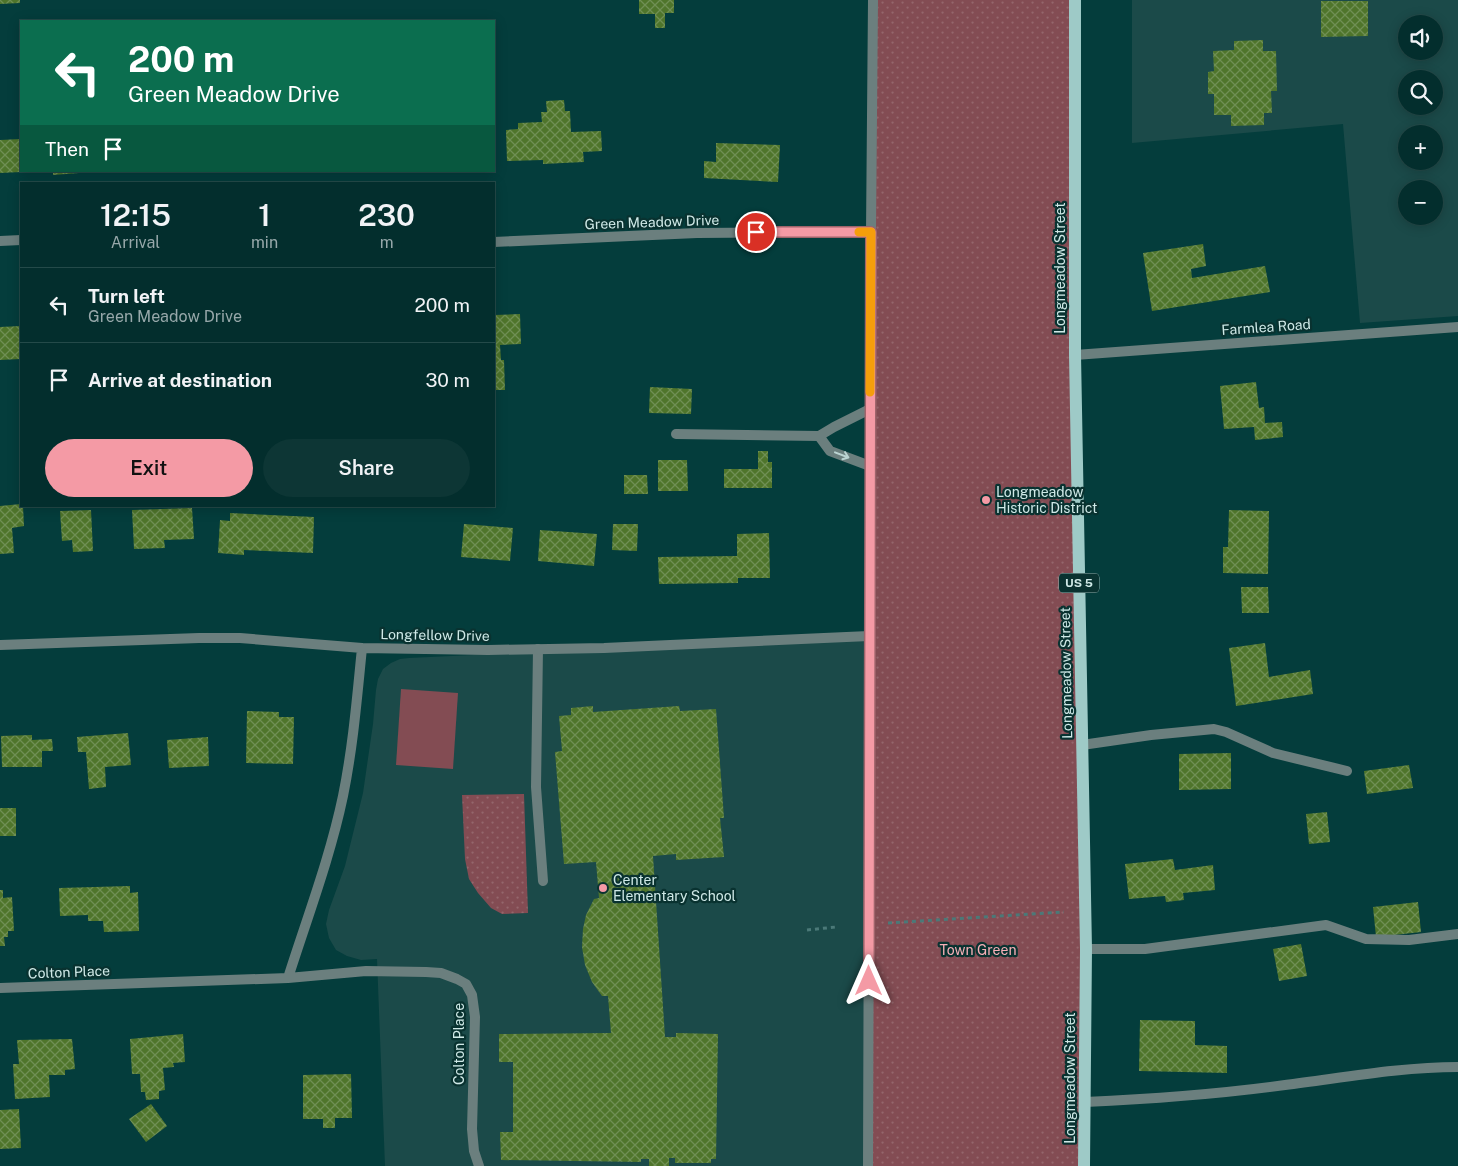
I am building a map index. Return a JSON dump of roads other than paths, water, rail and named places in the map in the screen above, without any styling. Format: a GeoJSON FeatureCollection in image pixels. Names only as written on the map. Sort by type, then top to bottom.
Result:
{"type":"FeatureCollection","features":[{"type":"Feature","properties":{"kind":"main road","name":"Longmeadow Street"},"geometry":{"type":"LineString","coordinates":[[1075,0],[1076,355],[1086,949],[1084,1166]]}},
{"type":"Feature","properties":{"kind":"street"},"geometry":{"type":"LineString","coordinates":[[868,1166],[873,0]]}},
{"type":"Feature","properties":{"kind":"street","name":"Green Meadow Drive"},"geometry":{"type":"LineString","coordinates":[[495,242],[697,233],[871,232]]}},
{"type":"Feature","properties":{"kind":"street"},"geometry":{"type":"LineString","coordinates":[[0,241],[20,240]]}},
{"type":"Feature","properties":{"kind":"street","name":"Farmlea Road"},"geometry":{"type":"LineString","coordinates":[[1076,355],[1458,327]]}},
{"type":"Feature","properties":{"kind":"street"},"geometry":{"type":"LineString","coordinates":[[676,434],[819,436],[834,426],[870,409]]}},
{"type":"Feature","properties":{"kind":"street"},"geometry":{"type":"LineString","coordinates":[[819,436],[830,451],[870,466]]}},
{"type":"Feature","properties":{"kind":"street","name":"Longfellow Drive"},"geometry":{"type":"LineString","coordinates":[[0,645],[215,638],[273,640],[362,648],[469,650],[604,648],[869,636]]}},
{"type":"Feature","properties":{"kind":"street"},"geometry":{"type":"LineString","coordinates":[[288,978],[329,850],[343,796],[351,751],[362,648]]}},
{"type":"Feature","properties":{"kind":"street"},"geometry":{"type":"LineString","coordinates":[[538,649],[536,786],[543,881]]}},
{"type":"Feature","properties":{"kind":"street"},"geometry":{"type":"LineString","coordinates":[[1082,746],[1151,735],[1214,729],[1226,732],[1273,753],[1347,771]]}},
{"type":"Feature","properties":{"kind":"street"},"geometry":{"type":"LineString","coordinates":[[1086,949],[1145,948],[1326,925],[1366,939],[1409,940],[1458,934]]}},
{"type":"Feature","properties":{"kind":"street","name":"Colton Place"},"geometry":{"type":"LineString","coordinates":[[0,988],[288,978],[366,971],[441,973],[466,984],[472,995],[474,1009],[472,1129],[474,1151],[479,1166]]}},
{"type":"Feature","properties":{"kind":"street"},"geometry":{"type":"LineString","coordinates":[[1085,1102],[1169,1098],[1283,1086],[1428,1067],[1458,1067]]}},
{"type":"Feature","properties":{"kind":"place","name":"Longmeadow Historic District"},"geometry":{"type":"Point","coordinates":[986,500]}},
{"type":"Feature","properties":{"kind":"place","name":"Center Elementary School"},"geometry":{"type":"Point","coordinates":[603,888]}},
{"type":"Feature","properties":{"kind":"park label","name":"Town Green"},"geometry":{"type":"Point","coordinates":[978,950]}}]}
